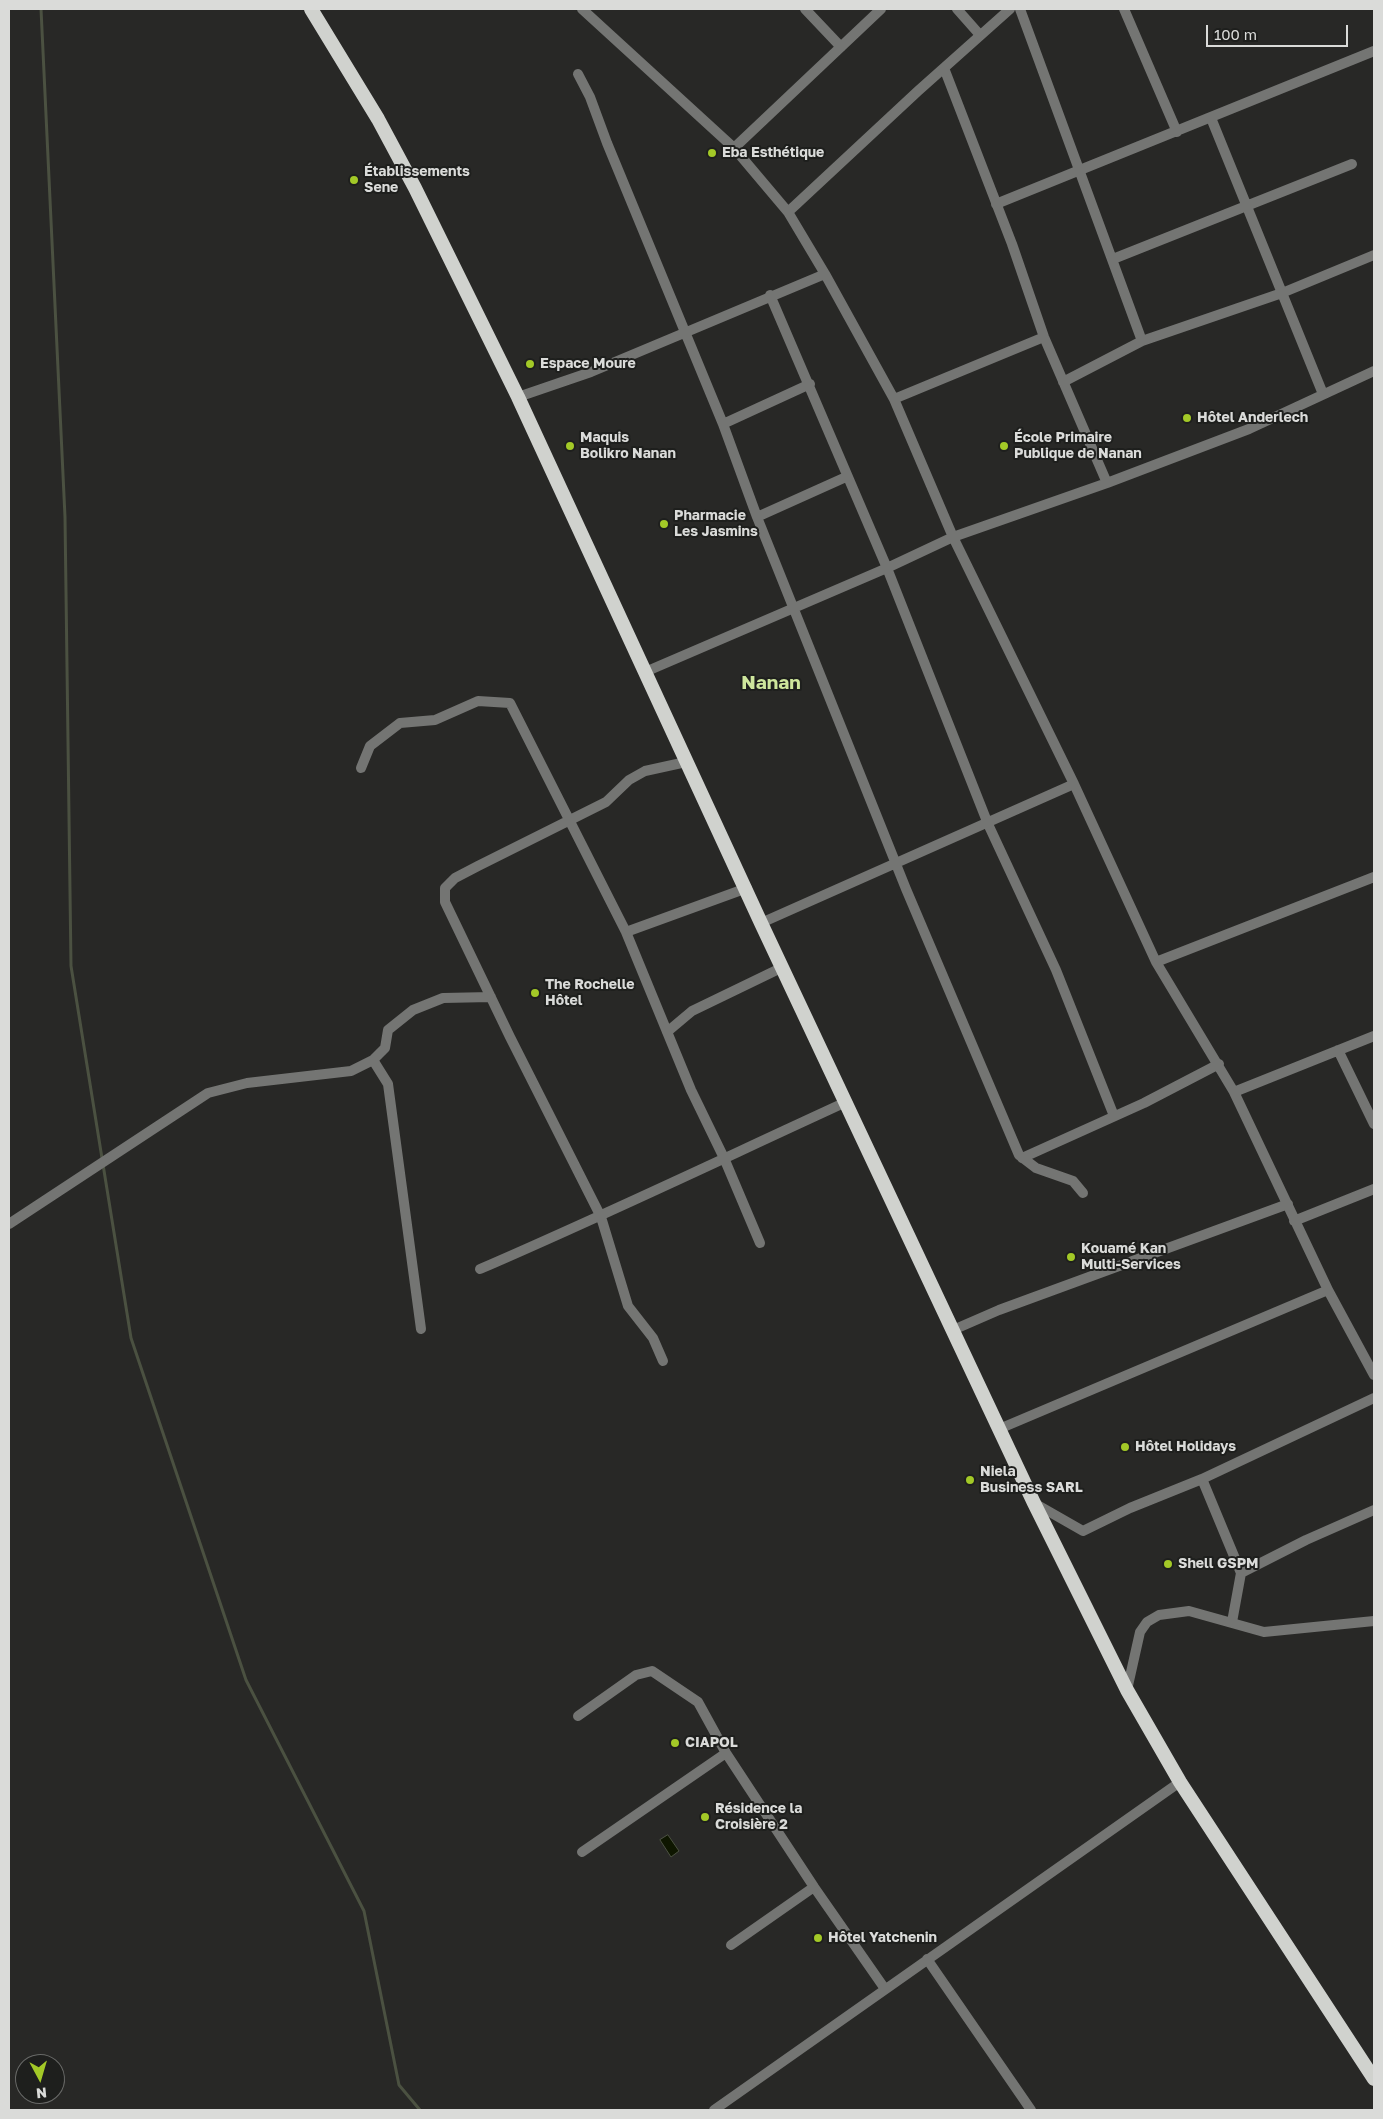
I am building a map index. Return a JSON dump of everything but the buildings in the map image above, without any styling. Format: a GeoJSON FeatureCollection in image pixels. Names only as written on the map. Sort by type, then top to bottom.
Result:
{"type":"FeatureCollection","features":[{"type":"Feature","properties":{"kind":"highway"},"geometry":{"type":"LineString","coordinates":[[311,9],[378,119],[415,188],[518,396],[686,762],[952,1330],[1127,1690],[1180,1782],[1374,2079]]}},
{"type":"Feature","properties":{"kind":"street"},"geometry":{"type":"LineString","coordinates":[[582,9],[734,148],[788,212],[825,274],[894,399],[953,537],[1074,784],[1156,962],[1219,1064],[1234,1092],[1328,1290],[1374,1375]]}},
{"type":"Feature","properties":{"kind":"street"},"geometry":{"type":"LineString","coordinates":[[805,9],[841,47]]}},
{"type":"Feature","properties":{"kind":"street"},"geometry":{"type":"LineString","coordinates":[[734,148],[881,9]]}},
{"type":"Feature","properties":{"kind":"street"},"geometry":{"type":"LineString","coordinates":[[956,9],[980,35]]}},
{"type":"Feature","properties":{"kind":"street"},"geometry":{"type":"LineString","coordinates":[[788,212],[1010,9]]}},
{"type":"Feature","properties":{"kind":"street"},"geometry":{"type":"LineString","coordinates":[[1020,9],[1142,341]]}},
{"type":"Feature","properties":{"kind":"street"},"geometry":{"type":"LineString","coordinates":[[1124,9],[1177,132]]}},
{"type":"Feature","properties":{"kind":"street"},"geometry":{"type":"LineString","coordinates":[[996,204],[1374,51]]}},
{"type":"Feature","properties":{"kind":"street"},"geometry":{"type":"LineString","coordinates":[[944,68],[1044,337],[1107,482]]}},
{"type":"Feature","properties":{"kind":"street"},"geometry":{"type":"LineString","coordinates":[[578,74],[590,97],[723,424],[757,517],[946,987],[1019,1155],[1036,1168],[1073,1181],[1082,1193]]}},
{"type":"Feature","properties":{"kind":"street"},"geometry":{"type":"LineString","coordinates":[[1211,118],[1323,394]]}},
{"type":"Feature","properties":{"kind":"street"},"geometry":{"type":"LineString","coordinates":[[1113,259],[1352,164]]}},
{"type":"Feature","properties":{"kind":"street"},"geometry":{"type":"LineString","coordinates":[[1063,382],[1142,341],[1282,292],[1374,256]]}},
{"type":"Feature","properties":{"kind":"street"},"geometry":{"type":"LineString","coordinates":[[518,396],[591,372],[685,334],[770,295],[825,274]]}},
{"type":"Feature","properties":{"kind":"street"},"geometry":{"type":"LineString","coordinates":[[770,295],[810,384],[846,477],[886,568],[988,824],[1056,970],[1114,1116]]}},
{"type":"Feature","properties":{"kind":"street"},"geometry":{"type":"LineString","coordinates":[[894,399],[1044,337]]}},
{"type":"Feature","properties":{"kind":"street"},"geometry":{"type":"LineString","coordinates":[[645,672],[794,610],[953,537],[1249,429],[1374,371]]}},
{"type":"Feature","properties":{"kind":"street"},"geometry":{"type":"LineString","coordinates":[[723,424],[810,384]]}},
{"type":"Feature","properties":{"kind":"street"},"geometry":{"type":"LineString","coordinates":[[757,517],[846,477]]}},
{"type":"Feature","properties":{"kind":"street"},"geometry":{"type":"LineString","coordinates":[[361,768],[370,746],[400,723],[435,720],[478,701],[510,703],[626,932],[691,1090],[724,1158],[760,1243]]}},
{"type":"Feature","properties":{"kind":"street"},"geometry":{"type":"LineString","coordinates":[[663,1362],[654,1338],[628,1306],[601,1217],[445,902],[445,888],[455,878],[606,802],[629,780],[645,771],[686,762]]}},
{"type":"Feature","properties":{"kind":"street"},"geometry":{"type":"LineString","coordinates":[[761,923],[988,824],[1074,784]]}},
{"type":"Feature","properties":{"kind":"street"},"geometry":{"type":"LineString","coordinates":[[1156,962],[1374,877]]}},
{"type":"Feature","properties":{"kind":"street"},"geometry":{"type":"LineString","coordinates":[[626,932],[746,888]]}},
{"type":"Feature","properties":{"kind":"street"},"geometry":{"type":"LineString","coordinates":[[667,1032],[692,1011],[783,967]]}},
{"type":"Feature","properties":{"kind":"street"},"geometry":{"type":"LineString","coordinates":[[9,1224],[208,1093],[247,1083],[331,1075],[350,1071],[373,1060],[385,1048],[388,1030],[413,1010],[443,998],[491,997]]}},
{"type":"Feature","properties":{"kind":"street"},"geometry":{"type":"LineString","coordinates":[[1234,1092],[1374,1036]]}},
{"type":"Feature","properties":{"kind":"street"},"geometry":{"type":"LineString","coordinates":[[1338,1050],[1374,1124]]}},
{"type":"Feature","properties":{"kind":"street"},"geometry":{"type":"LineString","coordinates":[[373,1060],[388,1084],[421,1329]]}},
{"type":"Feature","properties":{"kind":"street"},"geometry":{"type":"LineString","coordinates":[[1022,1158],[1114,1116],[1219,1064]]}},
{"type":"Feature","properties":{"kind":"street"},"geometry":{"type":"LineString","coordinates":[[480,1269],[601,1217],[846,1102]]}},
{"type":"Feature","properties":{"kind":"street"},"geometry":{"type":"LineString","coordinates":[[1294,1220],[1374,1189]]}},
{"type":"Feature","properties":{"kind":"street"},"geometry":{"type":"LineString","coordinates":[[952,1330],[1008,1307],[1288,1204]]}},
{"type":"Feature","properties":{"kind":"street"},"geometry":{"type":"LineString","coordinates":[[999,1429],[1328,1290]]}},
{"type":"Feature","properties":{"kind":"street"},"geometry":{"type":"LineString","coordinates":[[1034,1502],[1083,1531],[1130,1508],[1202,1479],[1374,1398]]}},
{"type":"Feature","properties":{"kind":"street"},"geometry":{"type":"LineString","coordinates":[[1202,1479],[1241,1573],[1232,1622]]}},
{"type":"Feature","properties":{"kind":"street"},"geometry":{"type":"LineString","coordinates":[[1241,1573],[1306,1540],[1374,1510]]}},
{"type":"Feature","properties":{"kind":"street"},"geometry":{"type":"LineString","coordinates":[[1127,1690],[1140,1632],[1147,1622],[1159,1615],[1189,1611],[1264,1632],[1374,1621]]}},
{"type":"Feature","properties":{"kind":"street"},"geometry":{"type":"LineString","coordinates":[[578,1716],[636,1675],[652,1671],[698,1702],[726,1753],[814,1887],[885,1989]]}},
{"type":"Feature","properties":{"kind":"street"},"geometry":{"type":"LineString","coordinates":[[582,1852],[726,1753]]}},
{"type":"Feature","properties":{"kind":"street"},"geometry":{"type":"LineString","coordinates":[[714,2110],[1180,1782]]}},
{"type":"Feature","properties":{"kind":"street"},"geometry":{"type":"LineString","coordinates":[[732,1945],[814,1887]]}},
{"type":"Feature","properties":{"kind":"street"},"geometry":{"type":"LineString","coordinates":[[927,1960],[1032,2110]]}},
{"type":"Feature","properties":{"kind":"shaded area"},"geometry":{"type":"Polygon","coordinates":[[[668,1835],[679,1851],[671,1857],[660,1840],[668,1835]]]}},
{"type":"Feature","properties":{"kind":"waterway"},"geometry":{"type":"LineString","coordinates":[[41,9],[65,517],[71,966],[131,1338],[246,1680],[364,1911],[399,2085],[420,2110]]}},
{"type":"Feature","properties":{"kind":"place","name":"Eba Esthétique"},"geometry":{"type":"Point","coordinates":[712,153]}},
{"type":"Feature","properties":{"kind":"place","name":"Établissements Sene"},"geometry":{"type":"Point","coordinates":[354,180]}},
{"type":"Feature","properties":{"kind":"place","name":"Espace Moure"},"geometry":{"type":"Point","coordinates":[530,364]}},
{"type":"Feature","properties":{"kind":"place","name":"Hôtel Anderlech"},"geometry":{"type":"Point","coordinates":[1187,418]}},
{"type":"Feature","properties":{"kind":"place","name":"Maquis Bolikro Nanan"},"geometry":{"type":"Point","coordinates":[570,446]}},
{"type":"Feature","properties":{"kind":"place","name":"École Primaire Publique de Nanan"},"geometry":{"type":"Point","coordinates":[1004,446]}},
{"type":"Feature","properties":{"kind":"place","name":"Pharmacie Les Jasmins"},"geometry":{"type":"Point","coordinates":[664,524]}},
{"type":"Feature","properties":{"kind":"place","name":"The Rochelle Hôtel"},"geometry":{"type":"Point","coordinates":[535,993]}},
{"type":"Feature","properties":{"kind":"place","name":"Kouamé Kan Multi-Services"},"geometry":{"type":"Point","coordinates":[1071,1257]}},
{"type":"Feature","properties":{"kind":"place","name":"Hôtel Holidays"},"geometry":{"type":"Point","coordinates":[1125,1447]}},
{"type":"Feature","properties":{"kind":"place","name":"Niela Business SARL"},"geometry":{"type":"Point","coordinates":[970,1480]}},
{"type":"Feature","properties":{"kind":"place","name":"Shell GSPM"},"geometry":{"type":"Point","coordinates":[1168,1564]}},
{"type":"Feature","properties":{"kind":"place","name":"CIAPOL"},"geometry":{"type":"Point","coordinates":[675,1743]}},
{"type":"Feature","properties":{"kind":"place","name":"Résidence la Croisière 2"},"geometry":{"type":"Point","coordinates":[705,1817]}},
{"type":"Feature","properties":{"kind":"place","name":"Hôtel Yatchenin"},"geometry":{"type":"Point","coordinates":[818,1938]}},
{"type":"Feature","properties":{"kind":"district","name":"Nanan"},"geometry":{"type":"Point","coordinates":[771,683]}}]}
